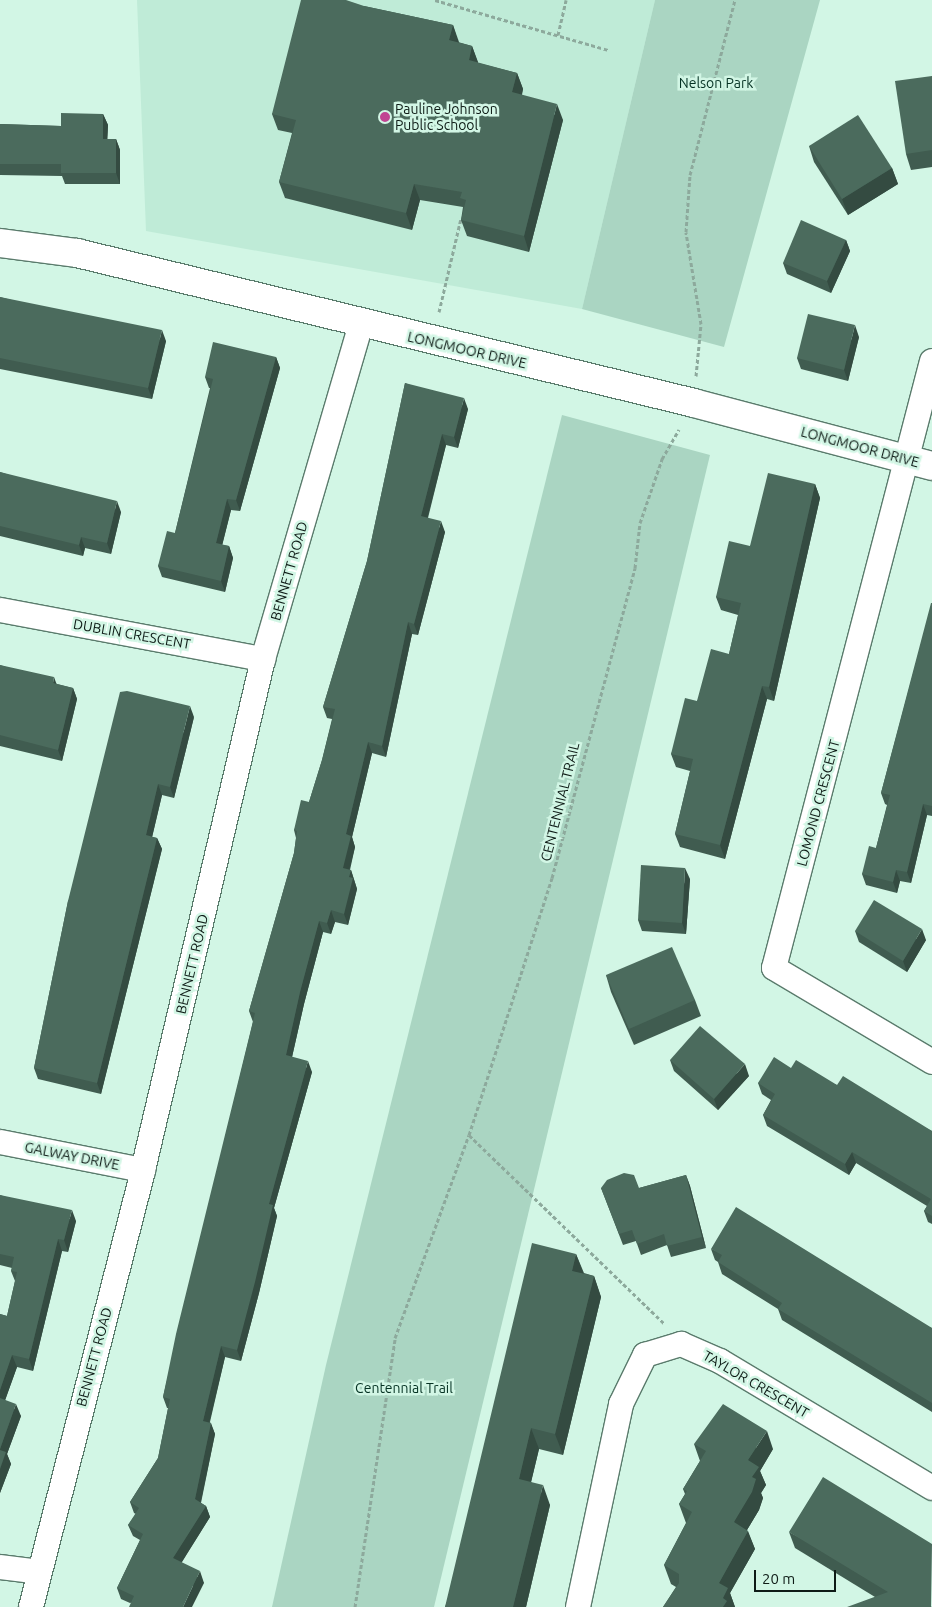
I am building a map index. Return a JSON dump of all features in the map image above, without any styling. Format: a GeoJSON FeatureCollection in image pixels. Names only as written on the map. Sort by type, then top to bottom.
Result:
{"type":"FeatureCollection","features":[{"type":"Feature","properties":{"kind":"street","name":"LONGMOOR DRIVE"},"geometry":{"type":"LineString","coordinates":[[0,243],[78,253],[432,342],[694,403],[920,463]]}},
{"type":"Feature","properties":{"kind":"street","name":"BENNETT ROAD"},"geometry":{"type":"LineString","coordinates":[[31,1607],[38,1572],[143,1170],[263,659],[361,324]]}},
{"type":"Feature","properties":{"kind":"street"},"geometry":{"type":"LineString","coordinates":[[920,463],[932,361]]}},
{"type":"Feature","properties":{"kind":"street","name":"LOMOND CRESCENT"},"geometry":{"type":"LineString","coordinates":[[920,463],[774,968],[932,1062]]}},
{"type":"Feature","properties":{"kind":"street","name":"DUBLIN CRESCENT"},"geometry":{"type":"LineString","coordinates":[[0,610],[263,659]]}},
{"type":"Feature","properties":{"kind":"street","name":"GALWAY DRIVE"},"geometry":{"type":"LineString","coordinates":[[0,1142],[143,1170]]}},
{"type":"Feature","properties":{"kind":"street"},"geometry":{"type":"LineString","coordinates":[[578,1607],[621,1404],[645,1355],[681,1344]]}},
{"type":"Feature","properties":{"kind":"street","name":"TAYLOR CRESCENT"},"geometry":{"type":"LineString","coordinates":[[681,1344],[720,1361],[932,1488]]}},
{"type":"Feature","properties":{"kind":"street"},"geometry":{"type":"LineString","coordinates":[[0,1567],[38,1572]]}},
{"type":"Feature","properties":{"kind":"path"},"geometry":{"type":"LineString","coordinates":[[436,0],[608,50]]}},
{"type":"Feature","properties":{"kind":"path"},"geometry":{"type":"LineString","coordinates":[[558,35],[566,0]]}},
{"type":"Feature","properties":{"kind":"path","name":"CENTENNIAL TRAIL"},"geometry":{"type":"LineString","coordinates":[[355,1607],[396,1338],[468,1135],[552,878],[635,568],[640,523],[662,459],[694,403],[701,324],[686,232],[690,175],[735,0]]}},
{"type":"Feature","properties":{"kind":"path"},"geometry":{"type":"LineString","coordinates":[[432,342],[463,210]]}},
{"type":"Feature","properties":{"kind":"path"},"geometry":{"type":"LineString","coordinates":[[468,1135],[653,1310],[681,1344]]}},
{"type":"Feature","properties":{"kind":"shaded area","name":"Pauline Johnson Public School"},"geometry":{"type":"Polygon","coordinates":[[[137,0],[655,0],[582,309],[146,231],[137,0]]]}},
{"type":"Feature","properties":{"kind":"green space","name":"Nelson Park"},"geometry":{"type":"Polygon","coordinates":[[[655,0],[820,0],[724,347],[582,309],[655,0]]]}},
{"type":"Feature","properties":{"kind":"green space","name":"Centennial Trail"},"geometry":{"type":"Polygon","coordinates":[[[562,415],[710,455],[434,1607],[272,1607],[326,1365],[562,415]]]}},
{"type":"Feature","properties":{"kind":"building"},"geometry":{"type":"Polygon","coordinates":[[[301,0],[346,0],[364,6],[453,25],[449,40],[472,46],[469,60],[517,73],[512,92],[557,104],[524,236],[461,220],[466,200],[460,198],[462,192],[414,184],[406,213],[279,182],[296,120],[272,114],[301,0]]]}},
{"type":"Feature","properties":{"kind":"building"},"geometry":{"type":"Polygon","coordinates":[[[932,76],[932,150],[906,154],[895,81],[932,76]]]}},
{"type":"Feature","properties":{"kind":"building"},"geometry":{"type":"Polygon","coordinates":[[[61,113],[103,114],[103,139],[116,139],[116,173],[61,173],[61,164],[0,164],[0,124],[61,126],[61,113]]]}},
{"type":"Feature","properties":{"kind":"building"},"geometry":{"type":"Polygon","coordinates":[[[858,115],[892,168],[842,199],[809,146],[858,115]]]}},
{"type":"Feature","properties":{"kind":"building"},"geometry":{"type":"Polygon","coordinates":[[[801,220],[846,240],[827,281],[783,263],[801,220]]]}},
{"type":"Feature","properties":{"kind":"building"},"geometry":{"type":"Polygon","coordinates":[[[0,297],[162,330],[148,388],[0,358],[0,297]]]}},
{"type":"Feature","properties":{"kind":"building"},"geometry":{"type":"Polygon","coordinates":[[[808,314],[855,325],[844,370],[797,358],[808,314]]]}},
{"type":"Feature","properties":{"kind":"building"},"geometry":{"type":"Polygon","coordinates":[[[213,342],[276,357],[236,500],[227,499],[216,543],[229,546],[221,581],[158,566],[167,531],[175,533],[213,379],[205,377],[213,342]]]}},
{"type":"Feature","properties":{"kind":"building"},"geometry":{"type":"Polygon","coordinates":[[[405,383],[464,398],[454,437],[442,434],[421,516],[441,521],[414,624],[408,622],[382,746],[368,742],[346,834],[351,836],[343,868],[351,870],[349,877],[353,878],[344,914],[331,910],[327,923],[319,921],[300,992],[286,1055],[308,1061],[269,1204],[273,1205],[237,1350],[221,1346],[203,1421],[211,1423],[195,1499],[206,1506],[173,1558],[200,1571],[183,1607],[129,1607],[134,1596],[117,1588],[143,1534],[128,1525],[139,1508],[130,1502],[158,1458],[170,1399],[163,1397],[176,1334],[255,1013],[249,1011],[294,853],[297,831],[294,830],[301,800],[309,802],[335,709],[323,707],[367,561],[405,383]]]}},
{"type":"Feature","properties":{"kind":"building"},"geometry":{"type":"Polygon","coordinates":[[[0,472],[117,501],[107,543],[81,537],[79,545],[0,526],[0,472]]]}},
{"type":"Feature","properties":{"kind":"building"},"geometry":{"type":"Polygon","coordinates":[[[768,473],[815,484],[769,687],[762,686],[720,845],[675,834],[693,759],[671,754],[685,698],[697,701],[711,649],[729,654],[741,603],[716,597],[729,541],[750,546],[768,473]]]}},
{"type":"Feature","properties":{"kind":"building"},"geometry":{"type":"Polygon","coordinates":[[[931,603],[932,806],[923,804],[907,872],[896,870],[893,882],[862,874],[869,846],[876,848],[890,795],[881,793],[931,603]]]}},
{"type":"Feature","properties":{"kind":"building"},"geometry":{"type":"Polygon","coordinates":[[[0,665],[54,677],[53,683],[73,688],[58,750],[0,735],[0,665]]]}},
{"type":"Feature","properties":{"kind":"building"},"geometry":{"type":"Polygon","coordinates":[[[127,691],[190,706],[170,787],[158,784],[146,835],[157,838],[97,1083],[34,1068],[68,901],[120,692],[127,691]]]}},
{"type":"Feature","properties":{"kind":"building"},"geometry":{"type":"Polygon","coordinates":[[[641,865],[685,868],[682,923],[638,920],[641,865]]]}},
{"type":"Feature","properties":{"kind":"building"},"geometry":{"type":"Polygon","coordinates":[[[874,900],[922,929],[903,961],[855,931],[874,900]]]}},
{"type":"Feature","properties":{"kind":"building"},"geometry":{"type":"Polygon","coordinates":[[[672,947],[695,1000],[629,1029],[606,975],[672,947]]]}},
{"type":"Feature","properties":{"kind":"building"},"geometry":{"type":"Polygon","coordinates":[[[700,1026],[745,1064],[714,1099],[670,1060],[700,1026]]]}},
{"type":"Feature","properties":{"kind":"building"},"geometry":{"type":"Polygon","coordinates":[[[774,1057],[791,1068],[796,1060],[837,1085],[843,1076],[932,1131],[932,1216],[924,1211],[931,1199],[852,1152],[845,1164],[763,1115],[775,1094],[758,1083],[774,1057]]]}},
{"type":"Feature","properties":{"kind":"building"},"geometry":{"type":"Polygon","coordinates":[[[624,1173],[634,1175],[639,1188],[686,1175],[702,1237],[667,1246],[664,1234],[637,1244],[632,1230],[619,1234],[601,1188],[607,1180],[624,1173]]]}},
{"type":"Feature","properties":{"kind":"building"},"geometry":{"type":"Polygon","coordinates":[[[0,1195],[72,1210],[64,1240],[58,1239],[29,1359],[12,1355],[0,1390],[0,1314],[7,1316],[17,1272],[11,1271],[14,1257],[0,1254],[0,1195]]]}},
{"type":"Feature","properties":{"kind":"building"},"geometry":{"type":"Polygon","coordinates":[[[736,1207],[932,1328],[932,1403],[778,1309],[782,1303],[718,1262],[722,1255],[711,1249],[736,1207]]]}},
{"type":"Feature","properties":{"kind":"building"},"geometry":{"type":"Polygon","coordinates":[[[532,1243],[576,1254],[572,1271],[594,1276],[555,1434],[531,1428],[519,1479],[543,1485],[513,1607],[445,1607],[532,1243]]]}},
{"type":"Feature","properties":{"kind":"building"},"geometry":{"type":"Polygon","coordinates":[[[0,1398],[16,1404],[0,1449],[0,1398]]]}},
{"type":"Feature","properties":{"kind":"building"},"geometry":{"type":"Polygon","coordinates":[[[723,1404],[767,1431],[748,1460],[759,1467],[752,1477],[756,1479],[752,1492],[734,1522],[748,1531],[719,1583],[728,1588],[723,1598],[727,1601],[723,1607],[663,1607],[679,1583],[679,1574],[664,1565],[692,1512],[679,1504],[687,1491],[683,1489],[706,1451],[694,1444],[723,1404]]]}},
{"type":"Feature","properties":{"kind":"building"},"geometry":{"type":"Polygon","coordinates":[[[0,1450],[6,1452],[0,1469],[0,1450]]]}},
{"type":"Feature","properties":{"kind":"building"},"geometry":{"type":"Polygon","coordinates":[[[823,1477],[932,1544],[931,1607],[847,1607],[888,1592],[789,1532],[823,1477]]]}},
{"type":"Feature","properties":{"kind":"place","name":"Pauline Johnson Public School"},"geometry":{"type":"Point","coordinates":[385,117]}}]}
